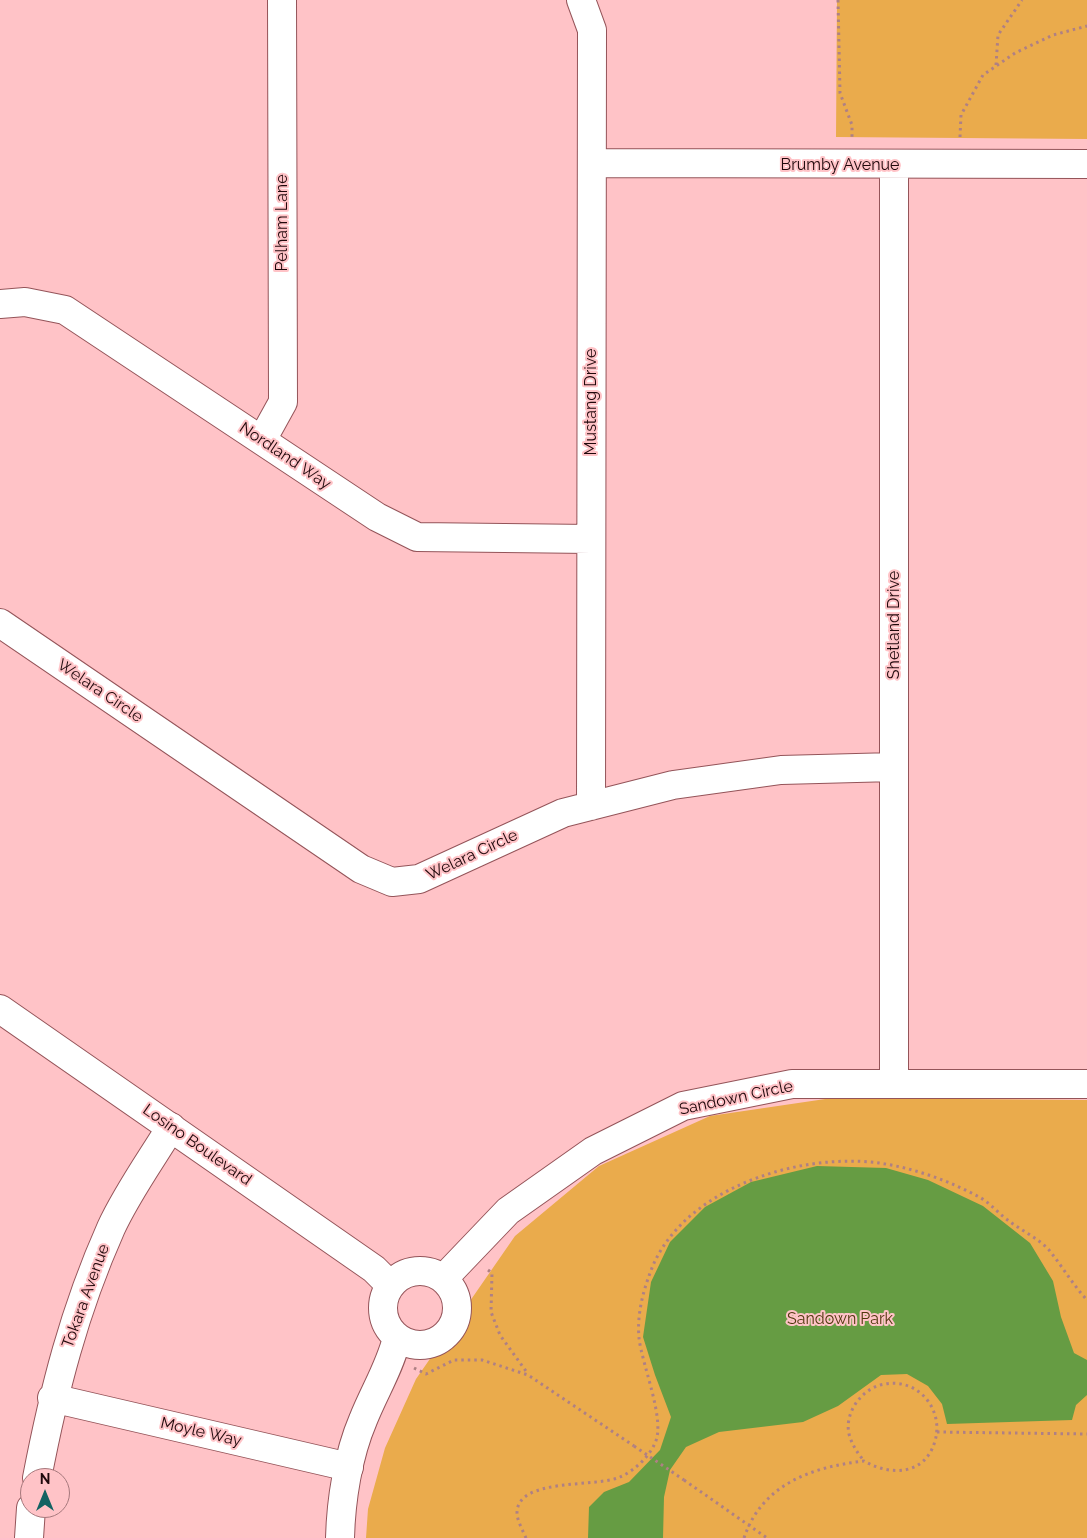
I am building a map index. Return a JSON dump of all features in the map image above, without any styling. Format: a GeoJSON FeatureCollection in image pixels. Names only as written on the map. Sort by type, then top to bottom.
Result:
{"type":"FeatureCollection","features":[{"type":"Feature","properties":{"kind":"street","name":"Pelham Lane"},"geometry":{"type":"LineString","coordinates":[[262,440],[283,402],[282,0]]}},
{"type":"Feature","properties":{"kind":"street","name":"Mustang Drive"},"geometry":{"type":"LineString","coordinates":[[581,0],[592,30],[591,806]]}},
{"type":"Feature","properties":{"kind":"street","name":"Brumby Avenue"},"geometry":{"type":"LineString","coordinates":[[592,164],[1087,164]]}},
{"type":"Feature","properties":{"kind":"street","name":"Shetland Drive"},"geometry":{"type":"LineString","coordinates":[[894,165],[894,1084]]}},
{"type":"Feature","properties":{"kind":"street","name":"Nordland Way"},"geometry":{"type":"LineString","coordinates":[[0,304],[25,302],[65,310],[377,517],[417,537],[591,538]]}},
{"type":"Feature","properties":{"kind":"street","name":"Welara Circle"},"geometry":{"type":"LineString","coordinates":[[0,623],[361,869],[392,882],[419,879],[562,813],[673,785],[781,770],[894,767]]}},
{"type":"Feature","properties":{"kind":"street","name":"Losino Boulevard"},"geometry":{"type":"LineString","coordinates":[[0,1009],[374,1269],[390,1285]]}},
{"type":"Feature","properties":{"kind":"street","name":"Sandown Circle"},"geometry":{"type":"LineString","coordinates":[[443,1279],[468,1256],[508,1212],[593,1150],[683,1106],[792,1084],[1087,1084]]}},
{"type":"Feature","properties":{"kind":"street","name":"Tokara Avenue"},"geometry":{"type":"LineString","coordinates":[[38,1468],[52,1398],[76,1313],[112,1226],[170,1127]]}},
{"type":"Feature","properties":{"kind":"street"},"geometry":{"type":"LineString","coordinates":[[340,1538],[340,1521],[349,1467],[362,1422],[395,1347],[382,1313],[384,1298],[390,1285],[401,1276],[415,1271],[430,1272],[443,1279],[452,1290],[457,1304],[456,1318],[449,1331],[438,1341],[425,1345],[410,1344],[395,1347]]}},
{"type":"Feature","properties":{"kind":"street","name":"Moyle Way"},"geometry":{"type":"LineString","coordinates":[[52,1398],[349,1467]]}},
{"type":"Feature","properties":{"kind":"street"},"geometry":{"type":"LineString","coordinates":[[29,1538],[30,1518]]}},
{"type":"Feature","properties":{"kind":"path"},"geometry":{"type":"LineString","coordinates":[[838,0],[840,93],[852,125],[851,165]]}},
{"type":"Feature","properties":{"kind":"path"},"geometry":{"type":"LineString","coordinates":[[996,66],[998,35],[1022,0]]}},
{"type":"Feature","properties":{"kind":"path"},"geometry":{"type":"LineString","coordinates":[[960,165],[961,115],[983,75],[1015,53],[1053,35],[1087,26]]}},
{"type":"Feature","properties":{"kind":"path"},"geometry":{"type":"LineString","coordinates":[[526,1538],[517,1512],[522,1499],[534,1490],[591,1484],[619,1477],[638,1466],[656,1442],[658,1417],[644,1367],[639,1336],[641,1305],[650,1274],[663,1248],[687,1219],[717,1196],[760,1176],[835,1161],[879,1163],[942,1180],[983,1199],[1046,1247],[1087,1300]]}},
{"type":"Feature","properties":{"kind":"path"},"geometry":{"type":"LineString","coordinates":[[468,1256],[492,1273],[491,1312],[500,1336],[528,1375]]}},
{"type":"Feature","properties":{"kind":"path"},"geometry":{"type":"LineString","coordinates":[[395,1347],[426,1374],[454,1360],[482,1360],[528,1375],[767,1538]]}},
{"type":"Feature","properties":{"kind":"path"},"geometry":{"type":"LineString","coordinates":[[885,1384],[901,1384],[917,1390],[929,1401],[936,1416],[938,1432],[933,1447],[923,1460],[909,1469],[894,1472],[878,1469],[864,1461],[853,1448],[849,1432],[850,1416],[857,1401],[869,1390],[885,1384]]}},
{"type":"Feature","properties":{"kind":"path"},"geometry":{"type":"LineString","coordinates":[[938,1432],[1087,1434]]}},
{"type":"Feature","properties":{"kind":"path"},"geometry":{"type":"LineString","coordinates":[[744,1538],[749,1526],[766,1502],[784,1485],[809,1471],[864,1461]]}},
{"type":"Feature","properties":{"kind":"green space"},"geometry":{"type":"Polygon","coordinates":[[[837,0],[1087,0],[1087,139],[836,137],[837,0]]]}},
{"type":"Feature","properties":{"kind":"green space","name":"Sandown Park"},"geometry":{"type":"Polygon","coordinates":[[[832,1098],[1087,1100],[1087,1538],[366,1538],[368,1509],[385,1448],[416,1379],[515,1236],[599,1166],[710,1116],[832,1098]]]}},
{"type":"Feature","properties":{"kind":"shaded area"},"geometry":{"type":"Polygon","coordinates":[[[817,1166],[886,1168],[928,1180],[983,1206],[1030,1243],[1053,1281],[1061,1317],[1074,1353],[1087,1360],[1087,1395],[1076,1405],[1072,1420],[947,1424],[942,1404],[928,1386],[907,1374],[881,1375],[838,1406],[803,1422],[719,1432],[686,1447],[670,1470],[664,1497],[663,1538],[588,1538],[589,1507],[604,1492],[629,1482],[660,1450],[671,1417],[643,1337],[651,1282],[670,1242],[705,1207],[751,1182],[817,1166]]]}}]}
